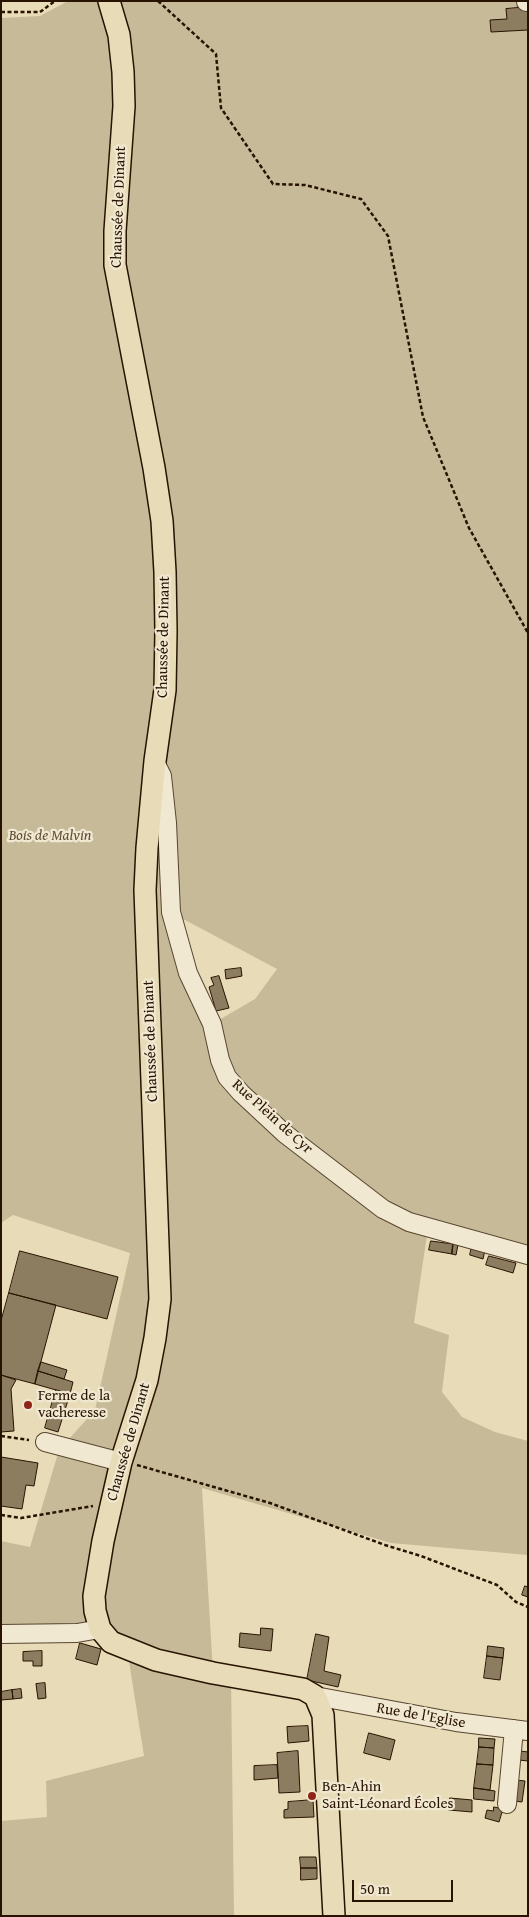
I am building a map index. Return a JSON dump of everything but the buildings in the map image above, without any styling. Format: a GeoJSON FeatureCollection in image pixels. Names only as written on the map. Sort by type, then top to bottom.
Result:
{"type":"FeatureCollection","features":[{"type":"Feature","properties":{"kind":"main road","name":"Chaussée de Dinant"},"geometry":{"type":"LineString","coordinates":[[100,1629],[95,1611],[94,1596],[103,1541],[121,1462],[147,1380],[156,1338],[160,1299],[145,890],[155,762],[165,690],[166,631],[162,521],[154,468],[115,265],[115,231],[124,98],[119,35],[109,1]]}},
{"type":"Feature","properties":{"kind":"main road"},"geometry":{"type":"LineString","coordinates":[[100,1629],[111,1642],[156,1660],[213,1673],[303,1688],[315,1696],[323,1715],[334,1916]]}},
{"type":"Feature","properties":{"kind":"street","name":"Rue Plein de Cyr"},"geometry":{"type":"LineString","coordinates":[[155,762],[162,776],[171,912],[188,973],[212,1024],[220,1060],[227,1077],[241,1093],[284,1133],[383,1209],[409,1222],[528,1255]]}},
{"type":"Feature","properties":{"kind":"street"},"geometry":{"type":"LineString","coordinates":[[45,1442],[121,1462]]}},
{"type":"Feature","properties":{"kind":"street"},"geometry":{"type":"LineString","coordinates":[[1,1634],[77,1633],[100,1629]]}},
{"type":"Feature","properties":{"kind":"street","name":"Rue de l'Eglise"},"geometry":{"type":"LineString","coordinates":[[315,1696],[401,1713],[521,1730]]}},
{"type":"Feature","properties":{"kind":"street"},"geometry":{"type":"LineString","coordinates":[[507,1804],[521,1730]]}},
{"type":"Feature","properties":{"kind":"path"},"geometry":{"type":"LineString","coordinates":[[1,12],[40,12],[55,1]]}},
{"type":"Feature","properties":{"kind":"path"},"geometry":{"type":"LineString","coordinates":[[158,1],[216,54],[221,108],[273,184],[305,185],[361,199],[388,236],[423,417],[469,528],[528,633]]}},
{"type":"Feature","properties":{"kind":"path"},"geometry":{"type":"LineString","coordinates":[[1,1436],[45,1442]]}},
{"type":"Feature","properties":{"kind":"path"},"geometry":{"type":"LineString","coordinates":[[121,1462],[270,1503],[385,1545],[421,1556],[497,1586],[516,1602],[528,1607]]}},
{"type":"Feature","properties":{"kind":"path"},"geometry":{"type":"LineString","coordinates":[[1,1515],[21,1518],[112,1503]]}},
{"type":"Feature","properties":{"kind":"green space","name":"Bois de Malvin"},"geometry":{"type":"Polygon","coordinates":[[[68,1],[528,1],[528,1255],[428,1228],[414,1323],[449,1335],[442,1392],[462,1417],[495,1432],[528,1441],[528,1555],[391,1543],[202,1488],[213,1672],[231,1675],[234,1916],[1,1916],[1,1821],[47,1817],[46,1781],[144,1756],[127,1649],[100,1629],[1,1634],[1,1541],[30,1547],[59,1450],[95,1410],[130,1253],[13,1215],[1,1223],[1,18],[40,16],[68,1]],[[172,913],[212,1024],[255,999],[277,969],[172,913]]]}},
{"type":"Feature","properties":{"kind":"place","name":"Ferme de la vacheresse"},"geometry":{"type":"Point","coordinates":[28,1405]}},
{"type":"Feature","properties":{"kind":"place","name":"Ben-Ahin Saint-Léonard Écoles"},"geometry":{"type":"Point","coordinates":[312,1796]}}]}
